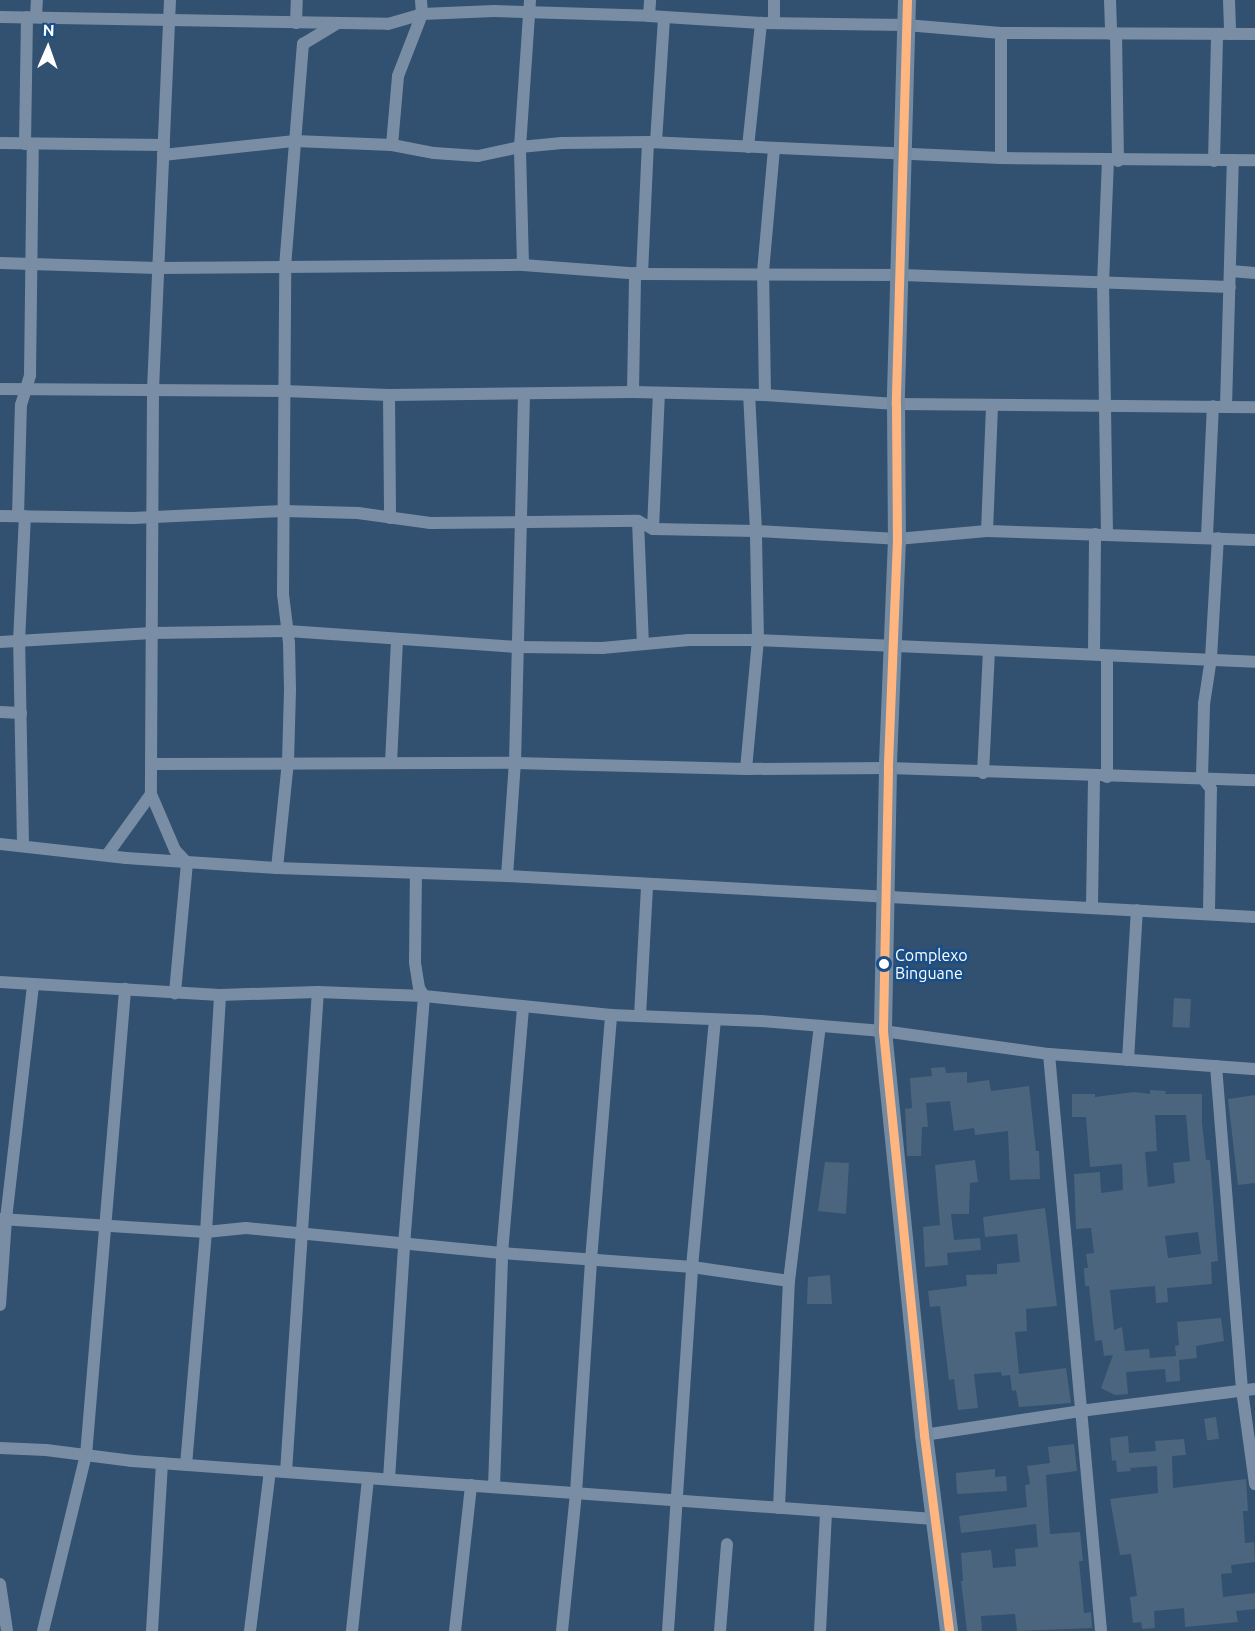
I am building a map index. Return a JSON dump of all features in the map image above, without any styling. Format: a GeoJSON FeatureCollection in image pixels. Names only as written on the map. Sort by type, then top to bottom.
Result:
{"type":"FeatureCollection","features":[{"type":"Feature","properties":{"kind":"street"},"geometry":{"type":"LineString","coordinates":[[23,844],[19,642],[22,516],[21,410],[30,375],[29,144],[32,17],[37,0]]}},
{"type":"Feature","properties":{"kind":"street"},"geometry":{"type":"LineString","coordinates":[[170,0],[153,389],[151,794],[175,850],[187,863],[175,993]]}},
{"type":"Feature","properties":{"kind":"street"},"geometry":{"type":"LineString","coordinates":[[296,23],[297,0]]}},
{"type":"Feature","properties":{"kind":"street"},"geometry":{"type":"LineString","coordinates":[[392,144],[398,76],[422,14],[421,0]]}},
{"type":"Feature","properties":{"kind":"street"},"geometry":{"type":"LineString","coordinates":[[523,265],[520,147],[530,0]]}},
{"type":"Feature","properties":{"kind":"street"},"geometry":{"type":"LineString","coordinates":[[650,0],[650,16]]}},
{"type":"Feature","properties":{"kind":"street"},"geometry":{"type":"LineString","coordinates":[[748,147],[767,23],[774,0]]}},
{"type":"Feature","properties":{"kind":"street"},"geometry":{"type":"LineString","coordinates":[[907,0],[902,275],[896,404],[897,539],[888,768],[883,1031],[924,1435],[949,1631]]}},
{"type":"Feature","properties":{"kind":"street"},"geometry":{"type":"LineString","coordinates":[[1094,653],[1101,535],[1104,407],[1103,284],[1113,161],[1113,34],[1110,0]]}},
{"type":"Feature","properties":{"kind":"street"},"geometry":{"type":"LineString","coordinates":[[1229,0],[1230,34]]}},
{"type":"Feature","properties":{"kind":"street"},"geometry":{"type":"LineString","coordinates":[[0,17],[170,18],[388,24],[422,14],[494,11],[529,14],[650,16],[767,23],[906,25],[1001,33],[1255,34]]}},
{"type":"Feature","properties":{"kind":"street"},"geometry":{"type":"LineString","coordinates":[[633,392],[638,274],[664,17]]}},
{"type":"Feature","properties":{"kind":"street"},"geometry":{"type":"LineString","coordinates":[[277,868],[288,762],[288,631],[284,594],[285,267],[303,44],[338,24]]}},
{"type":"Feature","properties":{"kind":"street"},"geometry":{"type":"LineString","coordinates":[[1001,33],[1001,158]]}},
{"type":"Feature","properties":{"kind":"street"},"geometry":{"type":"LineString","coordinates":[[1214,161],[1216,34]]}},
{"type":"Feature","properties":{"kind":"street"},"geometry":{"type":"LineString","coordinates":[[0,143],[163,150],[295,141],[392,144],[434,153],[478,156],[520,147],[562,143],[652,142],[1001,158],[1113,161],[1255,160]]}},
{"type":"Feature","properties":{"kind":"street"},"geometry":{"type":"LineString","coordinates":[[765,395],[763,272],[774,148]]}},
{"type":"Feature","properties":{"kind":"street"},"geometry":{"type":"LineString","coordinates":[[1226,406],[1233,160]]}},
{"type":"Feature","properties":{"kind":"street"},"geometry":{"type":"LineString","coordinates":[[0,263],[157,268],[523,265],[638,274],[763,272],[902,275],[1103,284],[1230,286]]}},
{"type":"Feature","properties":{"kind":"street"},"geometry":{"type":"LineString","coordinates":[[1231,272],[1255,273]]}},
{"type":"Feature","properties":{"kind":"street"},"geometry":{"type":"LineString","coordinates":[[0,389],[284,391],[389,395],[633,392],[749,394],[896,404],[1255,407]]}},
{"type":"Feature","properties":{"kind":"street"},"geometry":{"type":"LineString","coordinates":[[507,876],[515,762],[524,394]]}},
{"type":"Feature","properties":{"kind":"street"},"geometry":{"type":"LineString","coordinates":[[653,529],[659,394]]}},
{"type":"Feature","properties":{"kind":"street"},"geometry":{"type":"LineString","coordinates":[[746,769],[758,640],[756,531],[749,394]]}},
{"type":"Feature","properties":{"kind":"street"},"geometry":{"type":"LineString","coordinates":[[389,395],[390,518]]}},
{"type":"Feature","properties":{"kind":"street"},"geometry":{"type":"LineString","coordinates":[[987,531],[992,405]]}},
{"type":"Feature","properties":{"kind":"street"},"geometry":{"type":"LineString","coordinates":[[1209,912],[1211,789],[1202,777],[1204,704],[1210,658],[1213,406]]}},
{"type":"Feature","properties":{"kind":"street"},"geometry":{"type":"LineString","coordinates":[[0,516],[153,516],[284,511],[358,513],[430,523],[638,521],[653,529],[756,531],[897,539],[987,531],[1255,540]]}},
{"type":"Feature","properties":{"kind":"street"},"geometry":{"type":"LineString","coordinates":[[638,521],[643,644]]}},
{"type":"Feature","properties":{"kind":"street"},"geometry":{"type":"LineString","coordinates":[[0,642],[152,633],[288,631],[518,647],[602,648],[689,640],[758,640],[989,651],[1094,653],[1107,656],[1210,658],[1255,662]]}},
{"type":"Feature","properties":{"kind":"street"},"geometry":{"type":"LineString","coordinates":[[391,763],[397,640]]}},
{"type":"Feature","properties":{"kind":"street"},"geometry":{"type":"LineString","coordinates":[[983,773],[989,651]]}},
{"type":"Feature","properties":{"kind":"street"},"geometry":{"type":"LineString","coordinates":[[1107,656],[1107,777]]}},
{"type":"Feature","properties":{"kind":"street"},"geometry":{"type":"LineString","coordinates":[[0,712],[21,713]]}},
{"type":"Feature","properties":{"kind":"street"},"geometry":{"type":"LineString","coordinates":[[152,764],[515,762],[746,769],[888,768],[983,773],[1255,780]]}},
{"type":"Feature","properties":{"kind":"street"},"geometry":{"type":"LineString","coordinates":[[1092,906],[1094,776]]}},
{"type":"Feature","properties":{"kind":"street"},"geometry":{"type":"LineString","coordinates":[[106,855],[151,794]]}},
{"type":"Feature","properties":{"kind":"street"},"geometry":{"type":"LineString","coordinates":[[0,844],[23,844],[187,863],[507,876],[647,886],[1209,912],[1255,917]]}},
{"type":"Feature","properties":{"kind":"street"},"geometry":{"type":"LineString","coordinates":[[390,1479],[404,1245],[424,996],[419,988],[415,962],[416,873]]}},
{"type":"Feature","properties":{"kind":"street"},"geometry":{"type":"LineString","coordinates":[[640,1016],[647,886]]}},
{"type":"Feature","properties":{"kind":"street"},"geometry":{"type":"LineString","coordinates":[[1128,1060],[1137,910]]}},
{"type":"Feature","properties":{"kind":"street"},"geometry":{"type":"LineString","coordinates":[[0,982],[220,995],[318,992],[424,996],[523,1008],[611,1015],[883,1031],[1049,1054],[1255,1069]]}},
{"type":"Feature","properties":{"kind":"street"},"geometry":{"type":"LineString","coordinates":[[0,1305],[3,1219],[33,985]]}},
{"type":"Feature","properties":{"kind":"street"},"geometry":{"type":"LineString","coordinates":[[43,1631],[86,1455],[125,989]]}},
{"type":"Feature","properties":{"kind":"street"},"geometry":{"type":"LineString","coordinates":[[286,1472],[318,992]]}},
{"type":"Feature","properties":{"kind":"street"},"geometry":{"type":"LineString","coordinates":[[186,1465],[206,1232],[220,995]]}},
{"type":"Feature","properties":{"kind":"street"},"geometry":{"type":"LineString","coordinates":[[494,1487],[502,1253],[523,1008]]}},
{"type":"Feature","properties":{"kind":"street"},"geometry":{"type":"LineString","coordinates":[[562,1631],[576,1493],[591,1260],[611,1015]]}},
{"type":"Feature","properties":{"kind":"street"},"geometry":{"type":"LineString","coordinates":[[668,1631],[692,1268],[715,1020]]}},
{"type":"Feature","properties":{"kind":"street"},"geometry":{"type":"LineString","coordinates":[[780,1508],[789,1281],[820,1026]]}},
{"type":"Feature","properties":{"kind":"street"},"geometry":{"type":"LineString","coordinates":[[1049,1054],[1101,1631]]}},
{"type":"Feature","properties":{"kind":"street"},"geometry":{"type":"LineString","coordinates":[[1216,1066],[1249,1390],[1255,1484]]}},
{"type":"Feature","properties":{"kind":"street"},"geometry":{"type":"LineString","coordinates":[[3,1219],[206,1232],[246,1228],[404,1245],[692,1268],[789,1281]]}},
{"type":"Feature","properties":{"kind":"street"},"geometry":{"type":"LineString","coordinates":[[924,1435],[1080,1411],[1249,1390]]}},
{"type":"Feature","properties":{"kind":"street"},"geometry":{"type":"LineString","coordinates":[[0,1448],[186,1465],[934,1519]]}},
{"type":"Feature","properties":{"kind":"street"},"geometry":{"type":"LineString","coordinates":[[152,1631],[162,1463]]}},
{"type":"Feature","properties":{"kind":"street"},"geometry":{"type":"LineString","coordinates":[[250,1631],[270,1471]]}},
{"type":"Feature","properties":{"kind":"street"},"geometry":{"type":"LineString","coordinates":[[352,1631],[368,1478]]}},
{"type":"Feature","properties":{"kind":"street"},"geometry":{"type":"LineString","coordinates":[[455,1631],[471,1485]]}},
{"type":"Feature","properties":{"kind":"street"},"geometry":{"type":"LineString","coordinates":[[820,1631],[826,1511]]}},
{"type":"Feature","properties":{"kind":"street"},"geometry":{"type":"LineString","coordinates":[[720,1631],[727,1544]]}},
{"type":"Feature","properties":{"kind":"street"},"geometry":{"type":"LineString","coordinates":[[0,1584],[7,1631]]}},
{"type":"Feature","properties":{"kind":"building"},"geometry":{"type":"Polygon","coordinates":[[[1174,998],[1191,999],[1189,1028],[1172,1027],[1174,998]]]}},
{"type":"Feature","properties":{"kind":"building"},"geometry":{"type":"Polygon","coordinates":[[[945,1067],[946,1073],[967,1072],[967,1083],[989,1080],[991,1091],[1029,1086],[1036,1151],[1039,1151],[1040,1179],[1010,1180],[1008,1131],[975,1135],[974,1128],[954,1131],[950,1101],[926,1103],[928,1127],[922,1127],[921,1156],[907,1156],[905,1109],[912,1108],[910,1078],[932,1076],[931,1068],[945,1067]]]}},
{"type":"Feature","properties":{"kind":"building"},"geometry":{"type":"Polygon","coordinates":[[[1150,1090],[1166,1091],[1165,1094],[1202,1094],[1202,1123],[1206,1160],[1210,1160],[1218,1261],[1211,1262],[1212,1284],[1167,1288],[1168,1302],[1156,1303],[1155,1286],[1110,1290],[1114,1330],[1122,1327],[1125,1351],[1149,1349],[1150,1358],[1176,1356],[1175,1346],[1179,1345],[1177,1322],[1221,1318],[1224,1341],[1196,1346],[1197,1358],[1179,1360],[1180,1381],[1166,1382],[1165,1369],[1126,1372],[1128,1394],[1115,1395],[1101,1388],[1113,1355],[1104,1356],[1102,1340],[1095,1341],[1089,1286],[1085,1286],[1084,1268],[1088,1268],[1086,1254],[1094,1253],[1091,1228],[1076,1229],[1074,1174],[1100,1172],[1101,1193],[1123,1190],[1122,1164],[1090,1167],[1086,1117],[1072,1117],[1072,1094],[1095,1094],[1095,1097],[1134,1092],[1150,1094],[1150,1090]],[[1155,1115],[1157,1151],[1145,1152],[1148,1187],[1175,1183],[1173,1163],[1190,1161],[1186,1115],[1155,1115]],[[1198,1232],[1165,1236],[1168,1258],[1201,1254],[1198,1232]]]}},
{"type":"Feature","properties":{"kind":"building"},"geometry":{"type":"Polygon","coordinates":[[[1255,1095],[1255,1183],[1238,1185],[1228,1099],[1255,1095]]]}},
{"type":"Feature","properties":{"kind":"building"},"geometry":{"type":"Polygon","coordinates":[[[975,1160],[978,1182],[970,1183],[969,1214],[951,1214],[954,1240],[980,1238],[981,1250],[947,1253],[948,1265],[925,1267],[923,1227],[940,1225],[935,1165],[975,1160]]]}},
{"type":"Feature","properties":{"kind":"building"},"geometry":{"type":"Polygon","coordinates":[[[825,1162],[849,1163],[846,1214],[818,1211],[825,1162]]]}},
{"type":"Feature","properties":{"kind":"building"},"geometry":{"type":"Polygon","coordinates":[[[1045,1208],[1057,1306],[1026,1309],[1027,1331],[1015,1332],[1019,1374],[1066,1368],[1071,1403],[1019,1407],[1016,1390],[1012,1391],[1010,1375],[1002,1376],[1001,1372],[974,1374],[978,1408],[958,1410],[954,1379],[949,1380],[940,1306],[930,1307],[928,1291],[967,1286],[966,1275],[997,1274],[997,1264],[1020,1262],[1017,1234],[985,1237],[983,1217],[1045,1208]]]}},
{"type":"Feature","properties":{"kind":"building"},"geometry":{"type":"Polygon","coordinates":[[[830,1275],[832,1304],[807,1304],[808,1277],[830,1275]]]}},
{"type":"Feature","properties":{"kind":"building"},"geometry":{"type":"Polygon","coordinates":[[[1216,1417],[1219,1439],[1207,1440],[1204,1419],[1216,1417]]]}},
{"type":"Feature","properties":{"kind":"building"},"geometry":{"type":"Polygon","coordinates":[[[1128,1436],[1129,1453],[1156,1451],[1155,1441],[1184,1439],[1186,1455],[1172,1456],[1173,1488],[1246,1479],[1248,1511],[1243,1511],[1245,1543],[1254,1542],[1255,1562],[1231,1565],[1232,1573],[1221,1574],[1223,1597],[1255,1593],[1255,1609],[1236,1611],[1238,1622],[1185,1627],[1184,1608],[1154,1611],[1155,1628],[1142,1629],[1141,1622],[1133,1623],[1130,1597],[1137,1596],[1131,1554],[1120,1555],[1110,1499],[1158,1493],[1157,1466],[1130,1468],[1131,1471],[1117,1472],[1116,1460],[1112,1461],[1110,1438],[1128,1436]]]}},
{"type":"Feature","properties":{"kind":"building"},"geometry":{"type":"Polygon","coordinates":[[[1074,1444],[1077,1471],[1046,1475],[1050,1534],[1080,1532],[1083,1561],[1079,1561],[1084,1613],[1091,1612],[1092,1628],[1017,1631],[1015,1614],[981,1616],[982,1631],[967,1631],[961,1581],[963,1581],[961,1553],[991,1550],[993,1568],[1016,1566],[1015,1549],[1038,1547],[1036,1524],[961,1533],[959,1516],[1027,1507],[1025,1485],[1030,1484],[1027,1466],[1050,1463],[1048,1447],[1074,1444]]]}},
{"type":"Feature","properties":{"kind":"building"},"geometry":{"type":"Polygon","coordinates":[[[995,1469],[995,1477],[1006,1476],[1007,1491],[957,1494],[956,1473],[995,1469]]]}},
{"type":"Feature","properties":{"kind":"transit line"},"geometry":{"type":"LineString","coordinates":[[907,0],[896,404],[897,539],[888,768],[883,1031],[924,1435],[949,1631]]}},
{"type":"Feature","properties":{"kind":"place","name":"Complexo Binguane"},"geometry":{"type":"Point","coordinates":[884,964]}}]}
